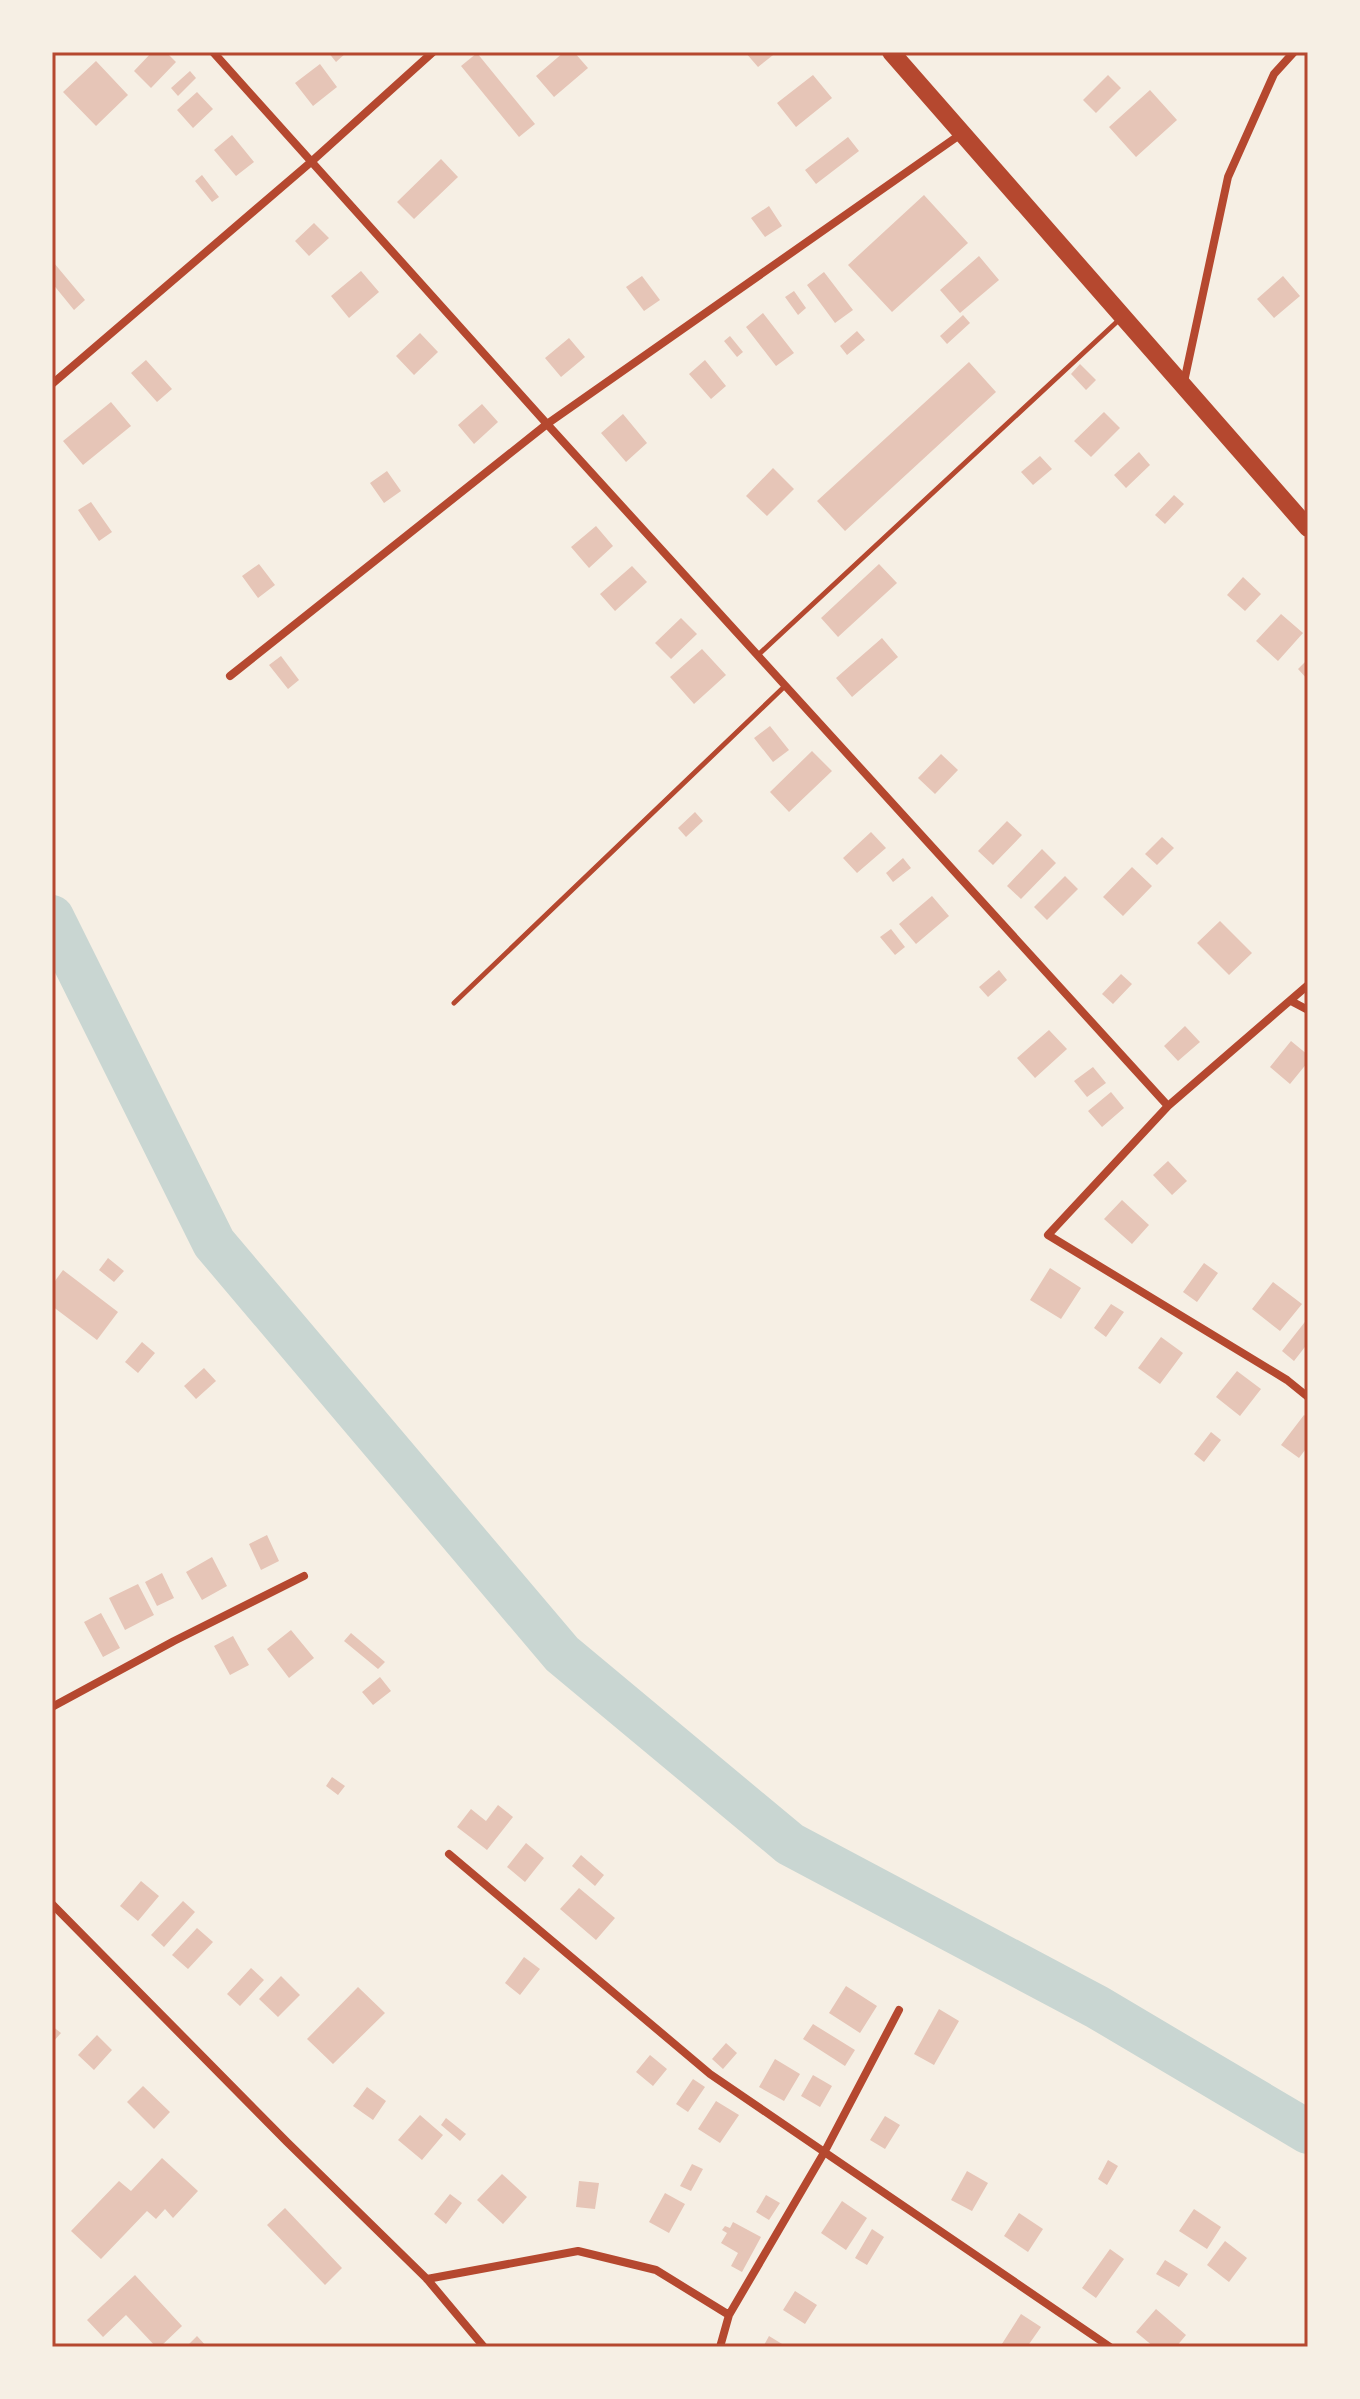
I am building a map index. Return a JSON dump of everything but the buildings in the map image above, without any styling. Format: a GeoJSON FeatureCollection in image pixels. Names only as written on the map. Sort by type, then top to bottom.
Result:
{"type":"FeatureCollection","features":[{"type":"Feature","properties":{"kind":"main road"},"geometry":{"type":"LineString","coordinates":[[891,52],[1308,528]]}},
{"type":"Feature","properties":{"kind":"street"},"geometry":{"type":"LineString","coordinates":[[213,52],[1168,1106]]}},
{"type":"Feature","properties":{"kind":"street"},"geometry":{"type":"LineString","coordinates":[[52,384],[311,162],[433,52]]}},
{"type":"Feature","properties":{"kind":"street"},"geometry":{"type":"LineString","coordinates":[[1183,387],[1228,177],[1274,74],[1294,52]]}},
{"type":"Feature","properties":{"kind":"street"},"geometry":{"type":"LineString","coordinates":[[230,676],[547,424],[962,133]]}},
{"type":"Feature","properties":{"kind":"street"},"geometry":{"type":"LineString","coordinates":[[1308,985],[1168,1106],[1048,1235],[1287,1380],[1308,1397]]}},
{"type":"Feature","properties":{"kind":"street"},"geometry":{"type":"LineString","coordinates":[[1291,1001],[1308,1010]]}},
{"type":"Feature","properties":{"kind":"street"},"geometry":{"type":"LineString","coordinates":[[52,1707],[304,1576]]}},
{"type":"Feature","properties":{"kind":"street"},"geometry":{"type":"LineString","coordinates":[[449,1854],[710,2074],[1110,2347]]}},
{"type":"Feature","properties":{"kind":"street"},"geometry":{"type":"LineString","coordinates":[[52,1904],[427,2279],[484,2347]]}},
{"type":"Feature","properties":{"kind":"street"},"geometry":{"type":"LineString","coordinates":[[720,2347],[729,2315],[825,2151],[899,2010]]}},
{"type":"Feature","properties":{"kind":"street"},"geometry":{"type":"LineString","coordinates":[[427,2279],[578,2251],[656,2270],[729,2315]]}},
{"type":"Feature","properties":{"kind":"lane"},"geometry":{"type":"LineString","coordinates":[[758,655],[1122,317]]}},
{"type":"Feature","properties":{"kind":"lane"},"geometry":{"type":"LineString","coordinates":[[454,1003],[785,686]]}},
{"type":"Feature","properties":{"kind":"waterway"},"geometry":{"type":"LineString","coordinates":[[52,917],[214,1243],[562,1654],[790,1844],[1097,2007],[1308,2132]]}}]}
